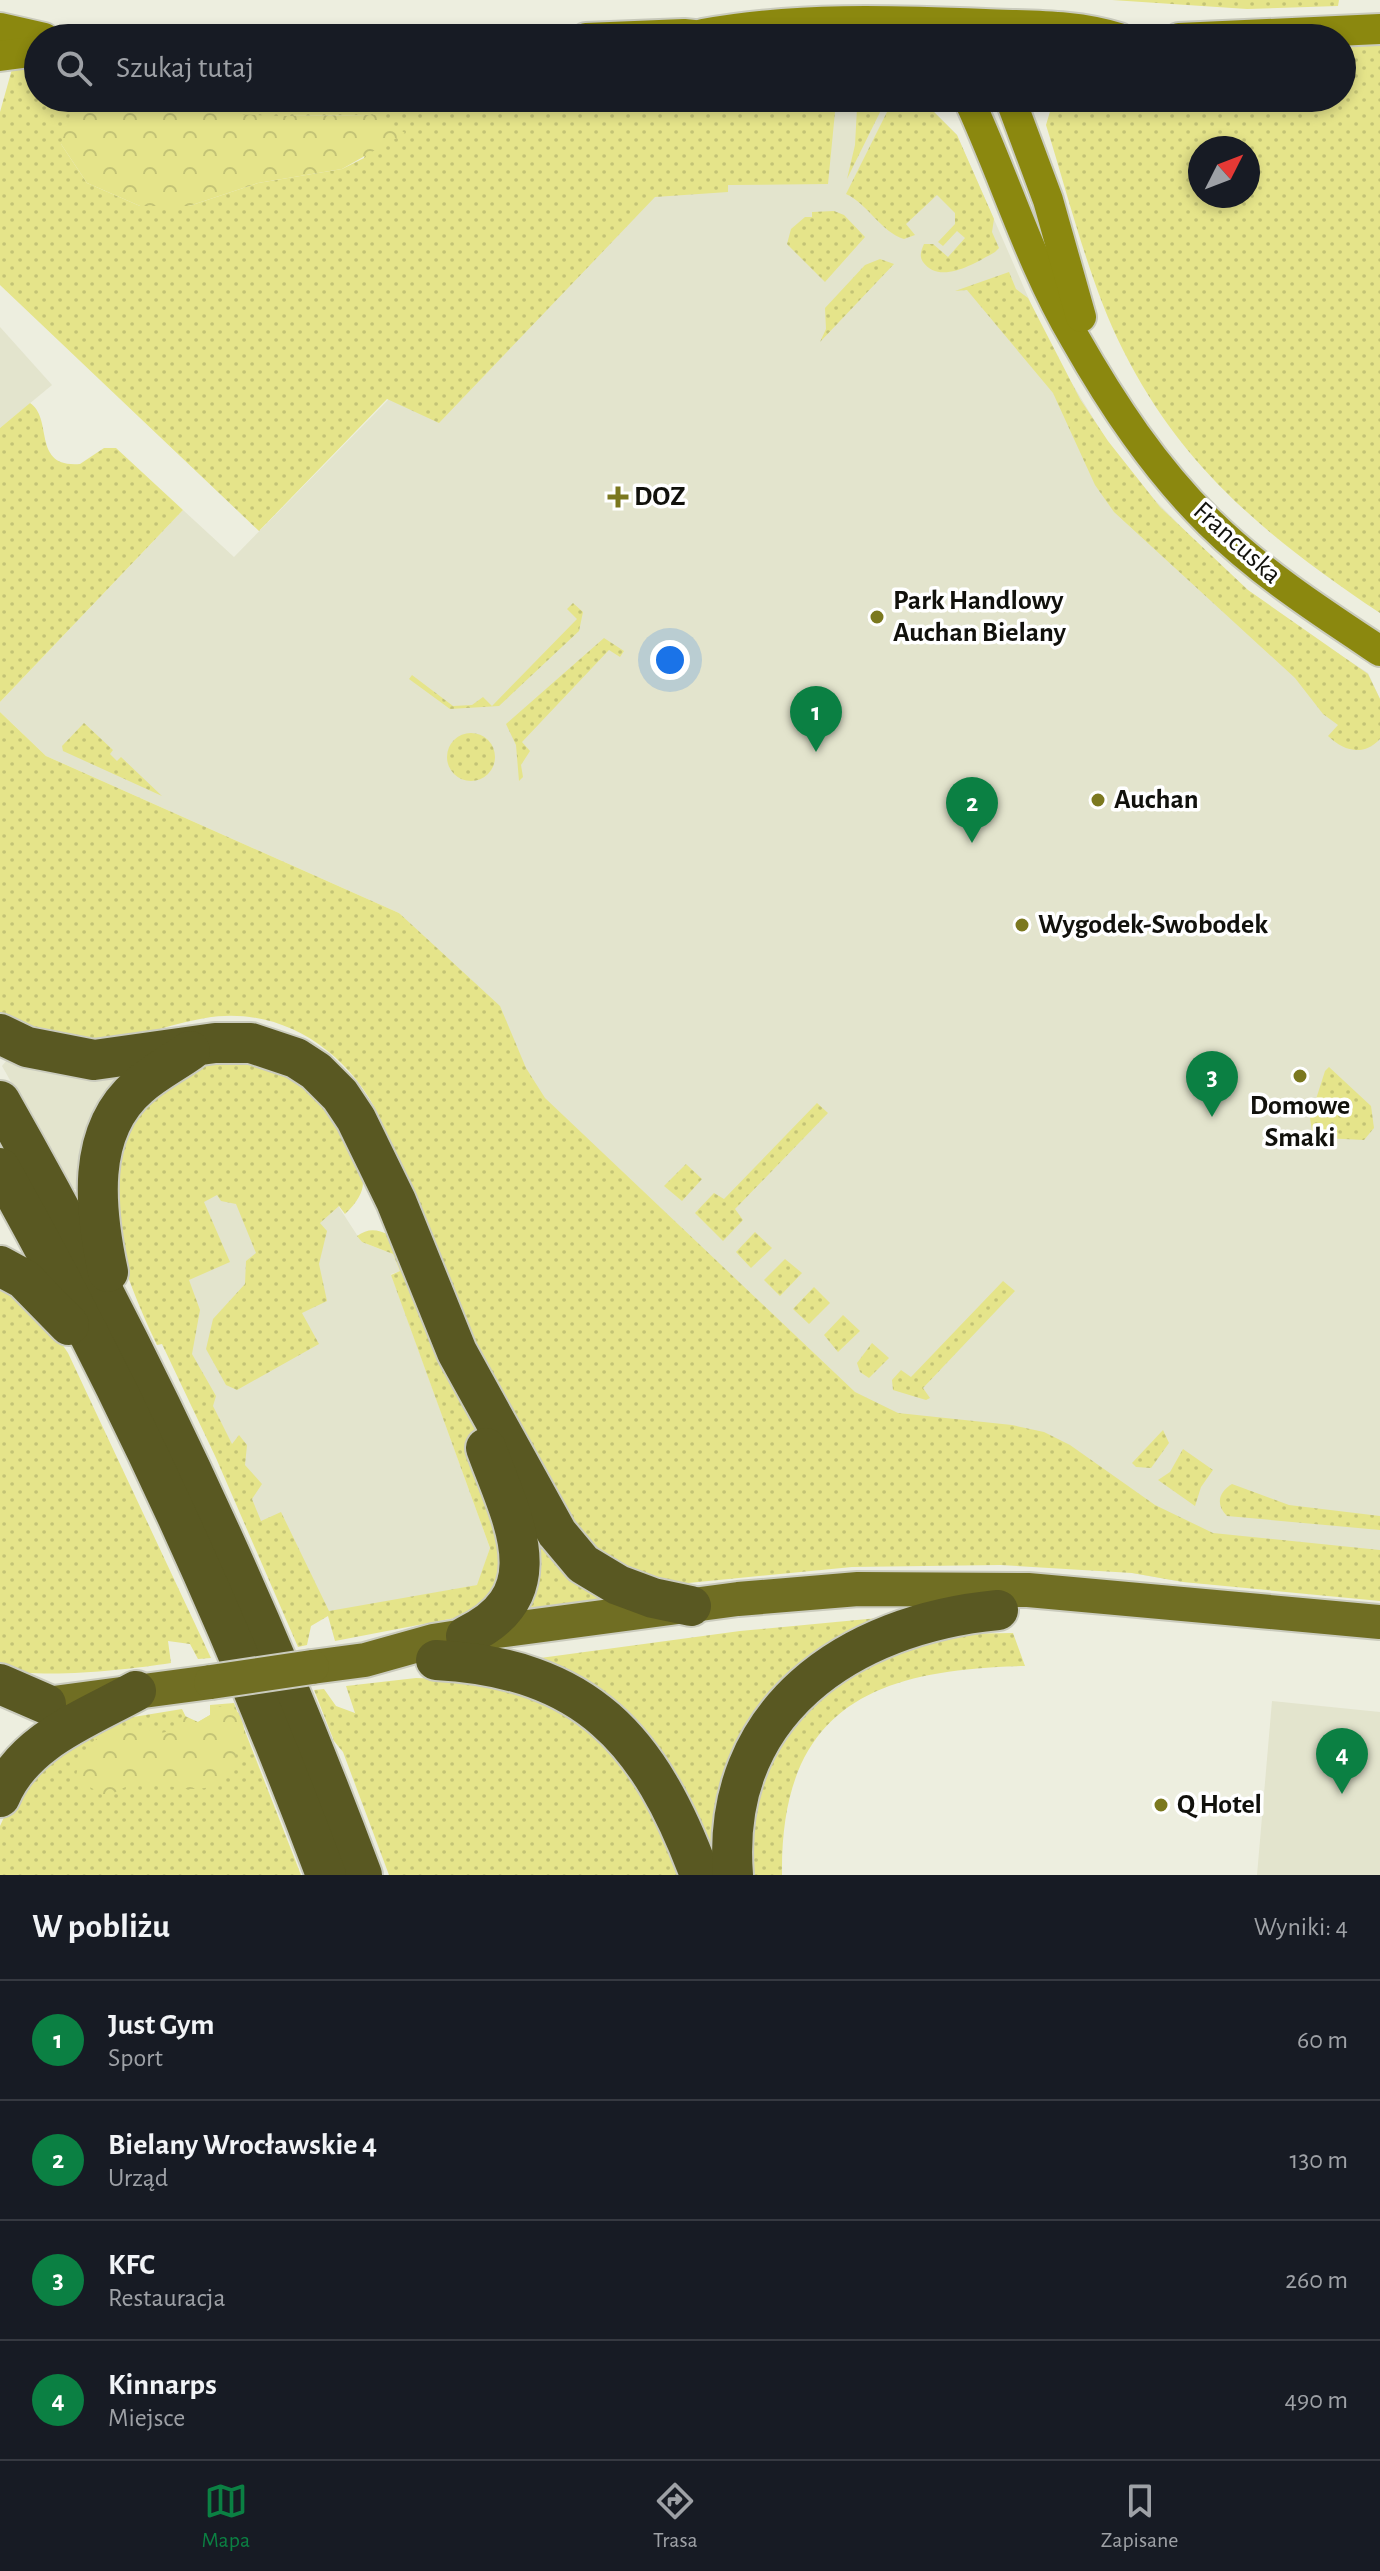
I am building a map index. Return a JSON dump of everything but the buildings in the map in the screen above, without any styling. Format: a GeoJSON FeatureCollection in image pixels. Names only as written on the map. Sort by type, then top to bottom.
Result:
{"type":"FeatureCollection","features":[{"type":"Feature","properties":{"kind":"highway"},"geometry":{"type":"LineString","coordinates":[[0,1034],[27,1047],[94,1060],[233,1042],[274,1049],[296,1058],[332,1085],[356,1119],[380,1167],[457,1352],[517,1534],[522,1564],[515,1591],[493,1621],[451,1648]]}},
{"type":"Feature","properties":{"kind":"highway"},"geometry":{"type":"LineString","coordinates":[[133,1348],[118,1305],[97,1220],[97,1186],[103,1146],[117,1114],[137,1088],[195,1048]]}},
{"type":"Feature","properties":{"kind":"highway"},"geometry":{"type":"LineString","coordinates":[[0,1101],[133,1348],[246,1591],[362,1875]]}},
{"type":"Feature","properties":{"kind":"highway"},"geometry":{"type":"LineString","coordinates":[[0,1168],[115,1390],[225,1624],[326,1875]]}},
{"type":"Feature","properties":{"kind":"highway"},"geometry":{"type":"LineString","coordinates":[[0,1266],[24,1279],[51,1303],[115,1390]]}},
{"type":"Feature","properties":{"kind":"highway"},"geometry":{"type":"LineString","coordinates":[[457,1352],[547,1518],[583,1564],[618,1585],[653,1598],[691,1606]]}},
{"type":"Feature","properties":{"kind":"highway"},"geometry":{"type":"LineString","coordinates":[[733,1875],[733,1823],[746,1771],[771,1724],[792,1696],[816,1673],[852,1651],[941,1619],[998,1610]]}},
{"type":"Feature","properties":{"kind":"highway"},"geometry":{"type":"LineString","coordinates":[[451,1648],[571,1695],[613,1725],[642,1756],[667,1795],[700,1875]]}},
{"type":"Feature","properties":{"kind":"highway"},"geometry":{"type":"LineString","coordinates":[[0,1684],[46,1704]]}},
{"type":"Feature","properties":{"kind":"highway"},"geometry":{"type":"LineString","coordinates":[[0,1797],[20,1765],[42,1744],[136,1691]]}},
{"type":"Feature","properties":{"kind":"main road"},"geometry":{"type":"LineString","coordinates":[[790,24],[855,24]]}},
{"type":"Feature","properties":{"kind":"main road"},"geometry":{"type":"LineString","coordinates":[[0,28],[24,33]]}},
{"type":"Feature","properties":{"kind":"main road"},"geometry":{"type":"LineString","coordinates":[[1356,30],[1380,29]]}},
{"type":"Feature","properties":{"kind":"main road"},"geometry":{"type":"LineString","coordinates":[[0,56],[24,53]]}},
{"type":"Feature","properties":{"kind":"main road"},"geometry":{"type":"LineString","coordinates":[[974,112],[1073,336],[1097,372]]}},
{"type":"Feature","properties":{"kind":"main road"},"geometry":{"type":"LineString","coordinates":[[1021,112],[1097,372]]}},
{"type":"Feature","properties":{"kind":"main road","name":"Francuska"},"geometry":{"type":"LineString","coordinates":[[1097,372],[1118,409],[1154,460],[1210,523],[1277,581],[1380,651]]}},
{"type":"Feature","properties":{"kind":"main road"},"geometry":{"type":"LineString","coordinates":[[0,1710],[451,1648],[691,1606],[858,1589],[969,1588],[1092,1594],[1380,1622]]}},
{"type":"Feature","properties":{"kind":"main road"},"geometry":{"type":"LineString","coordinates":[[451,1648],[867,1610],[998,1610],[1380,1643]]}},
{"type":"Feature","properties":{"kind":"shaded area"},"geometry":{"type":"Polygon","coordinates":[[[670,112],[934,112],[957,135],[1050,347],[1107,441],[1154,499],[1206,552],[1264,606],[1368,673],[1380,699],[1380,1597],[1183,1582],[1132,1573],[866,1417],[532,1088],[399,913],[46,756],[0,712],[0,702],[183,510],[234,557],[670,112]]]}},
{"type":"Feature","properties":{"kind":"shaded area"},"geometry":{"type":"Polygon","coordinates":[[[0,327],[52,385],[0,428],[0,327]]]}},
{"type":"Feature","properties":{"kind":"shaded area"},"geometry":{"type":"Polygon","coordinates":[[[7,1060],[128,1067],[79,1189],[72,1189],[2,1066],[7,1060]]]}},
{"type":"Feature","properties":{"kind":"shaded area"},"geometry":{"type":"Polygon","coordinates":[[[251,1071],[362,1242],[393,1254],[401,1271],[391,1274],[490,1548],[478,1585],[293,1619],[132,1229],[251,1071]]]}},
{"type":"Feature","properties":{"kind":"shaded area"},"geometry":{"type":"Polygon","coordinates":[[[1272,1701],[1380,1712],[1380,1875],[1257,1875],[1272,1701]]]}},
{"type":"Feature","properties":{"kind":"green space"},"geometry":{"type":"Polygon","coordinates":[[[1112,0],[1339,0],[1338,6],[1247,9],[1112,0]]]}},
{"type":"Feature","properties":{"kind":"green space"},"geometry":{"type":"Polygon","coordinates":[[[1380,45],[1380,613],[1302,558],[1233,499],[1202,467],[1147,393],[1111,325],[1090,269],[1046,125],[1050,112],[1356,112],[1356,47],[1380,45]]]}},
{"type":"Feature","properties":{"kind":"green space"},"geometry":{"type":"Polygon","coordinates":[[[14,62],[24,62],[24,112],[835,112],[828,184],[728,185],[728,192],[655,197],[439,423],[387,399],[259,531],[0,285],[0,112],[14,62]],[[376,115],[282,116],[61,144],[87,183],[140,206],[189,206],[258,183],[342,169],[364,158],[376,115]]]}},
{"type":"Feature","properties":{"kind":"green space"},"geometry":{"type":"Polygon","coordinates":[[[71,112],[376,115],[405,133],[342,169],[258,183],[189,206],[140,206],[87,183],[61,144],[71,112]]]}},
{"type":"Feature","properties":{"kind":"green space"},"geometry":{"type":"Polygon","coordinates":[[[857,112],[880,112],[847,179],[855,145],[857,112]]]}},
{"type":"Feature","properties":{"kind":"green space"},"geometry":{"type":"Polygon","coordinates":[[[887,112],[934,112],[957,135],[994,219],[992,232],[999,248],[959,270],[939,272],[930,269],[921,258],[924,244],[933,244],[948,257],[965,238],[957,231],[943,246],[938,242],[955,224],[955,213],[937,195],[906,224],[915,235],[904,239],[888,230],[846,194],[887,112]]]}},
{"type":"Feature","properties":{"kind":"green space"},"geometry":{"type":"Polygon","coordinates":[[[834,211],[844,215],[865,237],[825,282],[787,244],[791,229],[805,217],[812,217],[812,212],[834,211]]]}},
{"type":"Feature","properties":{"kind":"green space"},"geometry":{"type":"Polygon","coordinates":[[[880,259],[894,264],[820,342],[826,329],[825,308],[865,265],[880,259]]]}},
{"type":"Feature","properties":{"kind":"green space"},"geometry":{"type":"Polygon","coordinates":[[[1009,272],[1016,289],[1028,298],[1080,399],[1108,441],[1160,507],[1248,590],[1368,674],[1380,699],[1380,739],[1374,745],[1354,750],[1328,736],[1338,725],[1323,714],[1295,678],[1114,512],[1095,485],[1053,393],[967,290],[955,291],[1009,272]]]}},
{"type":"Feature","properties":{"kind":"green space"},"geometry":{"type":"Polygon","coordinates":[[[30,403],[37,410],[49,451],[55,458],[65,463],[80,464],[104,448],[116,448],[183,510],[0,702],[0,428],[30,403]]]}},
{"type":"Feature","properties":{"kind":"green space"},"geometry":{"type":"Polygon","coordinates":[[[573,603],[583,612],[579,631],[499,706],[450,709],[409,679],[412,675],[453,706],[472,705],[483,697],[492,706],[577,619],[567,609],[573,603]]]}},
{"type":"Feature","properties":{"kind":"green space"},"geometry":{"type":"Polygon","coordinates":[[[604,638],[624,651],[620,657],[609,650],[522,742],[530,751],[521,765],[523,777],[519,781],[516,745],[506,724],[604,638]]]}},
{"type":"Feature","properties":{"kind":"green space"},"geometry":{"type":"Polygon","coordinates":[[[0,712],[46,756],[399,913],[500,1006],[526,1068],[545,1098],[855,1392],[898,1413],[1012,1425],[1044,1432],[1070,1445],[1155,1505],[1213,1533],[1380,1550],[1380,1601],[1183,1582],[1132,1573],[1000,1565],[852,1567],[668,1585],[594,1558],[504,1412],[379,1116],[348,1070],[328,1051],[306,1036],[255,1018],[228,1016],[200,1019],[116,1041],[87,1045],[56,1039],[0,1018],[0,712]]]}},
{"type":"Feature","properties":{"kind":"green space"},"geometry":{"type":"Polygon","coordinates":[[[84,723],[113,750],[110,754],[117,761],[121,757],[162,796],[63,751],[62,746],[84,723]]]}},
{"type":"Feature","properties":{"kind":"green space"},"geometry":{"type":"Polygon","coordinates":[[[471,733],[488,740],[495,757],[488,774],[471,781],[454,774],[447,757],[454,740],[471,733]]]}},
{"type":"Feature","properties":{"kind":"green space"},"geometry":{"type":"Polygon","coordinates":[[[206,1059],[262,1062],[309,1086],[346,1131],[342,1136],[362,1176],[361,1194],[355,1203],[345,1214],[339,1206],[320,1223],[327,1231],[319,1264],[327,1301],[302,1313],[319,1344],[237,1390],[226,1385],[206,1349],[213,1319],[245,1284],[246,1261],[256,1253],[236,1204],[221,1201],[217,1195],[204,1202],[230,1262],[189,1280],[200,1310],[192,1354],[216,1396],[213,1406],[232,1444],[239,1435],[247,1445],[245,1465],[262,1484],[252,1499],[261,1521],[281,1512],[329,1611],[477,1585],[490,1548],[391,1275],[400,1271],[393,1254],[362,1242],[357,1236],[369,1231],[385,1233],[389,1235],[447,1359],[484,1447],[508,1535],[513,1578],[465,1616],[335,1641],[328,1616],[311,1626],[307,1645],[298,1647],[216,1458],[162,1344],[157,1345],[115,1237],[106,1177],[109,1150],[123,1121],[206,1059]]]}},
{"type":"Feature","properties":{"kind":"green space"},"geometry":{"type":"Polygon","coordinates":[[[1329,1067],[1371,1106],[1374,1128],[1364,1140],[1324,1138],[1312,1131],[1310,1118],[1329,1067]]]}},
{"type":"Feature","properties":{"kind":"green space"},"geometry":{"type":"Polygon","coordinates":[[[817,1103],[828,1113],[735,1209],[743,1220],[723,1241],[695,1213],[714,1193],[724,1199],[817,1103]]]}},
{"type":"Feature","properties":{"kind":"green space"},"geometry":{"type":"Polygon","coordinates":[[[686,1164],[702,1179],[682,1201],[664,1186],[686,1164]]]}},
{"type":"Feature","properties":{"kind":"green space"},"geometry":{"type":"Polygon","coordinates":[[[755,1232],[772,1248],[751,1268],[736,1252],[755,1232]]]}},
{"type":"Feature","properties":{"kind":"green space"},"geometry":{"type":"Polygon","coordinates":[[[785,1259],[802,1273],[780,1296],[764,1280],[785,1259]]]}},
{"type":"Feature","properties":{"kind":"green space"},"geometry":{"type":"Polygon","coordinates":[[[0,1281],[52,1329],[68,1353],[211,1658],[198,1659],[190,1644],[168,1641],[171,1663],[61,1673],[0,1669],[0,1281]]]}},
{"type":"Feature","properties":{"kind":"green space"},"geometry":{"type":"Polygon","coordinates":[[[1003,1281],[1015,1291],[923,1388],[930,1398],[926,1400],[893,1390],[892,1380],[901,1370],[911,1377],[1003,1281]]]}},
{"type":"Feature","properties":{"kind":"green space"},"geometry":{"type":"Polygon","coordinates":[[[814,1287],[830,1303],[809,1324],[793,1309],[814,1287]]]}},
{"type":"Feature","properties":{"kind":"green space"},"geometry":{"type":"Polygon","coordinates":[[[843,1315],[860,1331],[838,1352],[824,1335],[843,1315]]]}},
{"type":"Feature","properties":{"kind":"green space"},"geometry":{"type":"Polygon","coordinates":[[[872,1343],[889,1358],[869,1378],[860,1372],[857,1363],[872,1343]]]}},
{"type":"Feature","properties":{"kind":"green space"},"geometry":{"type":"Polygon","coordinates":[[[1163,1430],[1169,1443],[1151,1468],[1136,1467],[1132,1463],[1163,1430]]]}},
{"type":"Feature","properties":{"kind":"green space"},"geometry":{"type":"Polygon","coordinates":[[[1183,1449],[1213,1470],[1201,1487],[1195,1506],[1158,1480],[1170,1472],[1183,1449]]]}},
{"type":"Feature","properties":{"kind":"green space"},"geometry":{"type":"Polygon","coordinates":[[[1232,1484],[1289,1505],[1380,1516],[1380,1530],[1227,1516],[1220,1498],[1232,1484]]]}},
{"type":"Feature","properties":{"kind":"green space"},"geometry":{"type":"Polygon","coordinates":[[[516,1492],[620,1598],[516,1613],[516,1492]]]}},
{"type":"Feature","properties":{"kind":"green space"},"geometry":{"type":"Polygon","coordinates":[[[878,1618],[882,1628],[812,1666],[722,1875],[682,1808],[518,1661],[740,1631],[878,1618]]]}},
{"type":"Feature","properties":{"kind":"green space"},"geometry":{"type":"Polygon","coordinates":[[[1013,1633],[1025,1666],[923,1676],[881,1689],[846,1709],[818,1736],[798,1772],[786,1818],[782,1875],[746,1875],[761,1765],[838,1674],[954,1634],[1013,1633]]]}},
{"type":"Feature","properties":{"kind":"green space"},"geometry":{"type":"Polygon","coordinates":[[[416,1678],[473,1680],[546,1698],[626,1758],[685,1875],[389,1875],[343,1752],[334,1741],[314,1690],[324,1689],[336,1706],[355,1713],[346,1686],[416,1678]]]}},
{"type":"Feature","properties":{"kind":"green space"},"geometry":{"type":"Polygon","coordinates":[[[234,1703],[301,1875],[0,1875],[0,1826],[21,1780],[109,1721],[182,1709],[187,1719],[198,1722],[210,1715],[210,1705],[234,1703]]]}},
{"type":"Feature","properties":{"kind":"green space"},"geometry":{"type":"Polygon","coordinates":[[[225,1706],[239,1713],[244,1731],[229,1771],[219,1782],[195,1789],[136,1784],[107,1796],[76,1780],[85,1752],[104,1734],[130,1727],[158,1734],[169,1731],[185,1716],[198,1722],[210,1715],[211,1708],[225,1706]]]}},
{"type":"Feature","properties":{"kind":"place","name":"DOZ"},"geometry":{"type":"Point","coordinates":[618,497]}},
{"type":"Feature","properties":{"kind":"place","name":"Park Handlowy Auchan Bielany"},"geometry":{"type":"Point","coordinates":[877,617]}},
{"type":"Feature","properties":{"kind":"place","name":"Just Gym"},"geometry":{"type":"Point","coordinates":[816,752]}},
{"type":"Feature","properties":{"kind":"place","name":"Auchan"},"geometry":{"type":"Point","coordinates":[1098,800]}},
{"type":"Feature","properties":{"kind":"place","name":"Bielany Wrocławskie 4"},"geometry":{"type":"Point","coordinates":[972,843]}},
{"type":"Feature","properties":{"kind":"place","name":"Wygodek-Swobodek"},"geometry":{"type":"Point","coordinates":[1022,925]}},
{"type":"Feature","properties":{"kind":"place","name":"Domowe Smaki"},"geometry":{"type":"Point","coordinates":[1300,1076]}},
{"type":"Feature","properties":{"kind":"place","name":"KFC"},"geometry":{"type":"Point","coordinates":[1212,1117]}},
{"type":"Feature","properties":{"kind":"place","name":"Kinnarps"},"geometry":{"type":"Point","coordinates":[1342,1794]}},
{"type":"Feature","properties":{"kind":"place","name":"Q Hotel"},"geometry":{"type":"Point","coordinates":[1161,1805]}}]}
